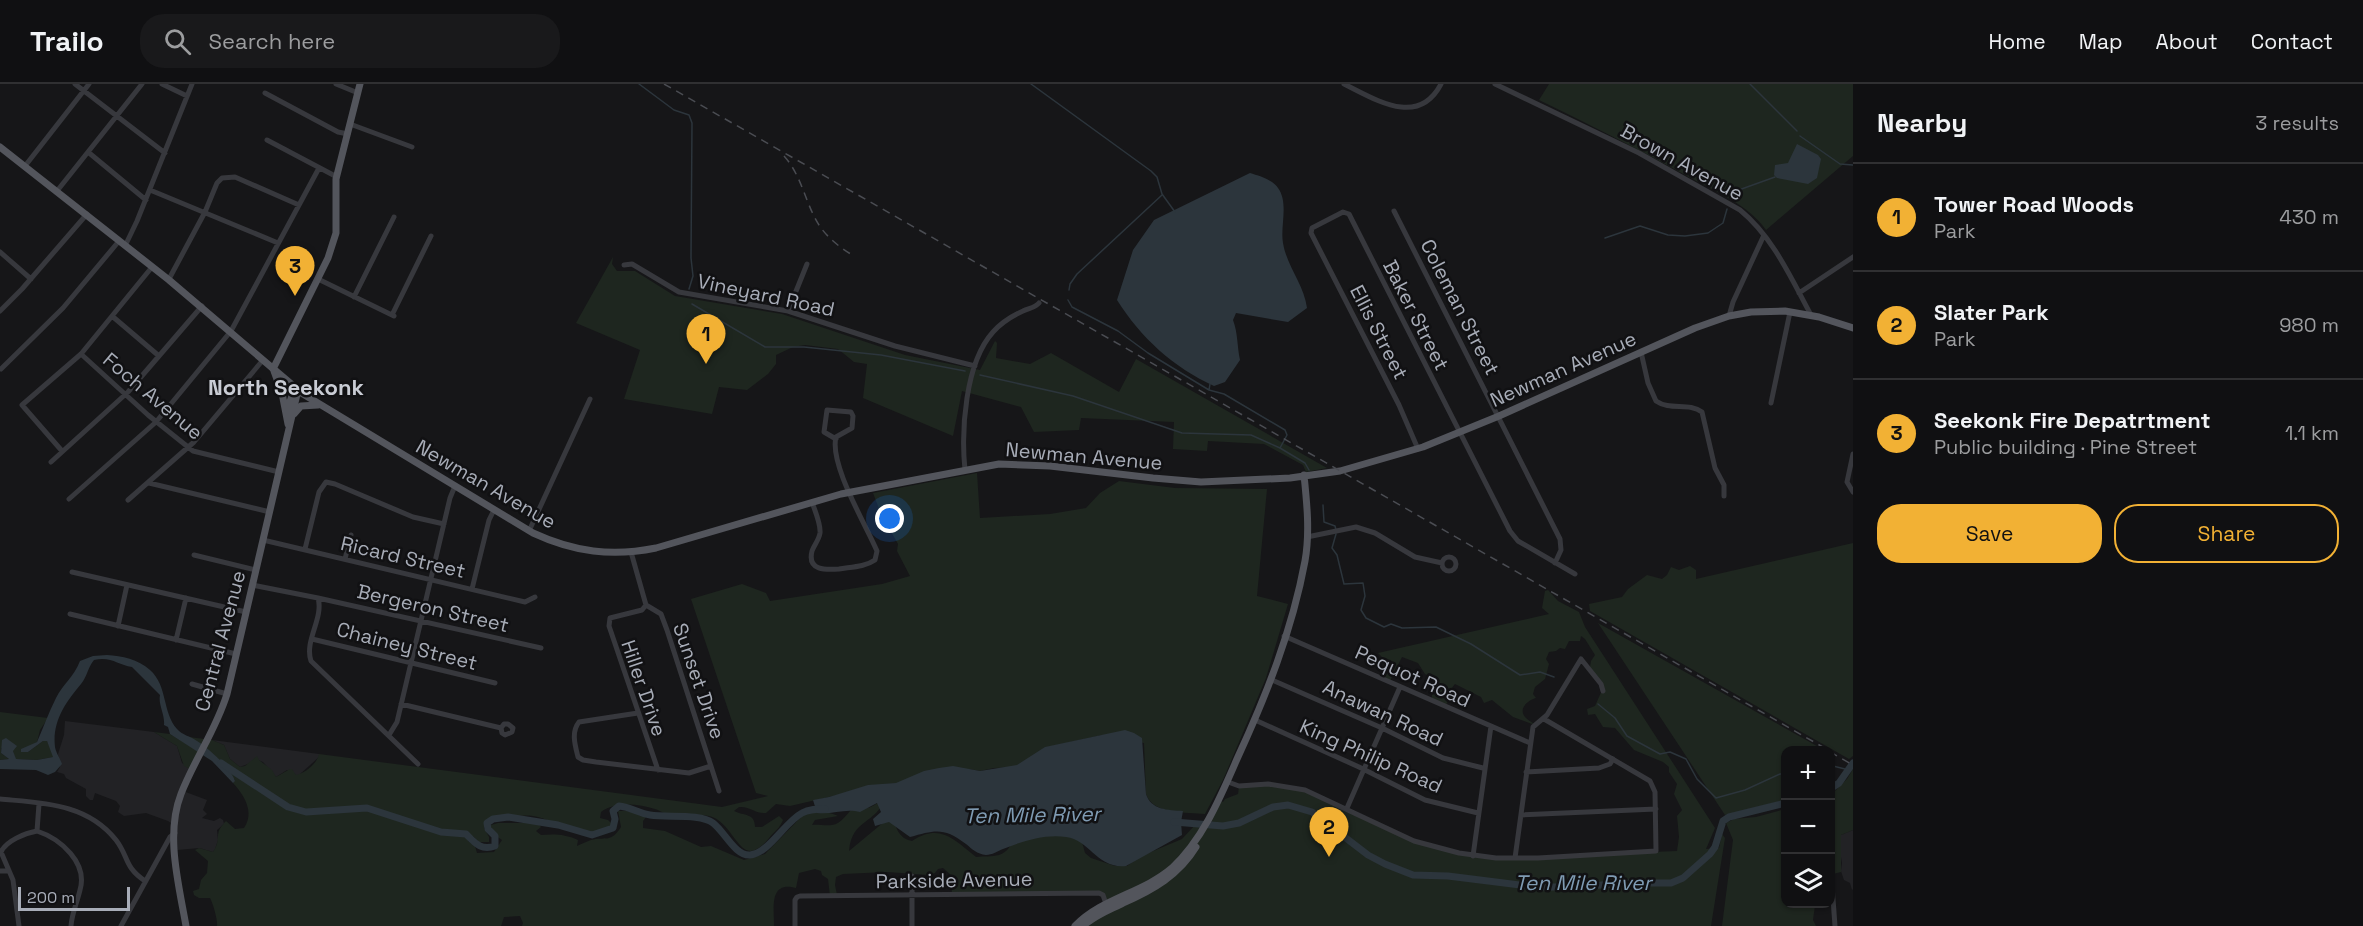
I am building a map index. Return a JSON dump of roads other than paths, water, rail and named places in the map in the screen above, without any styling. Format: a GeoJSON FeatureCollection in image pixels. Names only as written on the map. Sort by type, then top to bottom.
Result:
{"type":"FeatureCollection","features":[{"type":"Feature","properties":{"kind":"main road"},"geometry":{"type":"LineString","coordinates":[[273,369],[318,279],[335,236],[337,177],[360,84]]}},
{"type":"Feature","properties":{"kind":"main road"},"geometry":{"type":"LineString","coordinates":[[0,147],[202,306],[298,390]]}},
{"type":"Feature","properties":{"kind":"main road","name":"Newman Avenue"},"geometry":{"type":"LineString","coordinates":[[298,390],[529,531],[573,549],[595,553],[631,552],[656,548],[850,493],[965,470],[1018,463],[1201,482],[1340,471],[1418,449],[1499,416],[1695,328],[1729,316],[1770,310],[1811,315],[1853,328]]}},
{"type":"Feature","properties":{"kind":"main road","name":"Central Avenue"},"geometry":{"type":"LineString","coordinates":[[186,926],[175,864],[175,833],[180,797],[218,720],[227,694],[289,430],[289,414],[273,369]]}},
{"type":"Feature","properties":{"kind":"main road","name":"Central Avenue"},"geometry":{"type":"LineString","coordinates":[[289,414],[298,390]]}},
{"type":"Feature","properties":{"kind":"main road"},"geometry":{"type":"LineString","coordinates":[[289,414],[301,405],[322,406]]}},
{"type":"Feature","properties":{"kind":"main road"},"geometry":{"type":"LineString","coordinates":[[1083,926],[1100,913],[1143,894],[1166,880],[1186,863],[1197,846],[1228,782],[1272,679],[1299,585],[1307,537],[1304,475]]}},
{"type":"Feature","properties":{"kind":"main road"},"geometry":{"type":"LineString","coordinates":[[1075,926],[1088,914],[1164,874],[1185,855],[1203,830]]}},
{"type":"Feature","properties":{"kind":"street"},"geometry":{"type":"LineString","coordinates":[[75,84],[165,153]]}},
{"type":"Feature","properties":{"kind":"street"},"geometry":{"type":"LineString","coordinates":[[24,166],[88,84]]}},
{"type":"Feature","properties":{"kind":"street"},"geometry":{"type":"LineString","coordinates":[[57,191],[142,84]]}},
{"type":"Feature","properties":{"kind":"street"},"geometry":{"type":"LineString","coordinates":[[162,84],[187,96]]}},
{"type":"Feature","properties":{"kind":"street"},"geometry":{"type":"LineString","coordinates":[[1,369],[63,308],[122,243],[146,200],[192,84]]}},
{"type":"Feature","properties":{"kind":"street"},"geometry":{"type":"LineString","coordinates":[[336,84],[358,93]]}},
{"type":"Feature","properties":{"kind":"street"},"geometry":{"type":"LineString","coordinates":[[1344,84],[1390,106],[1400,108],[1428,100],[1437,92],[1441,84]]}},
{"type":"Feature","properties":{"kind":"street","name":"Brown Avenue"},"geometry":{"type":"LineString","coordinates":[[1495,84],[1640,153],[1733,205],[1752,220],[1764,236],[1811,315]]}},
{"type":"Feature","properties":{"kind":"street"},"geometry":{"type":"LineString","coordinates":[[265,93],[338,132],[348,134]]}},
{"type":"Feature","properties":{"kind":"street"},"geometry":{"type":"LineString","coordinates":[[350,124],[412,147]]}},
{"type":"Feature","properties":{"kind":"street"},"geometry":{"type":"LineString","coordinates":[[267,140],[337,177]]}},
{"type":"Feature","properties":{"kind":"street"},"geometry":{"type":"LineString","coordinates":[[88,152],[146,200]]}},
{"type":"Feature","properties":{"kind":"street"},"geometry":{"type":"LineString","coordinates":[[69,500],[156,422],[231,331],[319,168]]}},
{"type":"Feature","properties":{"kind":"street"},"geometry":{"type":"LineString","coordinates":[[168,279],[205,212],[217,183],[222,178],[228,176],[298,206]]}},
{"type":"Feature","properties":{"kind":"street"},"geometry":{"type":"LineString","coordinates":[[150,190],[278,243]]}},
{"type":"Feature","properties":{"kind":"street","name":"Coleman Street"},"geometry":{"type":"LineString","coordinates":[[1394,212],[1560,539],[1561,550],[1555,563]]}},
{"type":"Feature","properties":{"kind":"street","name":"Baker Street"},"geometry":{"type":"LineString","coordinates":[[1311,230],[1339,213],[1349,214],[1510,531],[1518,541],[1575,574]]}},
{"type":"Feature","properties":{"kind":"street"},"geometry":{"type":"LineString","coordinates":[[0,311],[87,214]]}},
{"type":"Feature","properties":{"kind":"street"},"geometry":{"type":"LineString","coordinates":[[354,297],[394,217]]}},
{"type":"Feature","properties":{"kind":"street","name":"Ellis Street"},"geometry":{"type":"LineString","coordinates":[[1311,230],[1399,405],[1418,449]]}},
{"type":"Feature","properties":{"kind":"street"},"geometry":{"type":"LineString","coordinates":[[318,279],[393,316],[431,236]]}},
{"type":"Feature","properties":{"kind":"street"},"geometry":{"type":"LineString","coordinates":[[1729,316],[1733,302],[1764,236]]}},
{"type":"Feature","properties":{"kind":"street"},"geometry":{"type":"LineString","coordinates":[[0,252],[31,279]]}},
{"type":"Feature","properties":{"kind":"street"},"geometry":{"type":"LineString","coordinates":[[1799,293],[1853,257]]}},
{"type":"Feature","properties":{"kind":"street","name":"Vineyard Road"},"geometry":{"type":"LineString","coordinates":[[624,265],[632,264],[679,292],[788,311],[895,346],[975,366]]}},
{"type":"Feature","properties":{"kind":"street"},"geometry":{"type":"LineString","coordinates":[[788,311],[807,264]]}},
{"type":"Feature","properties":{"kind":"street"},"geometry":{"type":"LineString","coordinates":[[62,451],[22,405],[81,354],[152,267]]}},
{"type":"Feature","properties":{"kind":"street"},"geometry":{"type":"LineString","coordinates":[[965,470],[964,431],[970,382],[983,346],[992,333],[1014,316],[1039,303]]}},
{"type":"Feature","properties":{"kind":"street"},"geometry":{"type":"LineString","coordinates":[[51,462],[125,395],[202,306]]}},
{"type":"Feature","properties":{"kind":"street"},"geometry":{"type":"LineString","coordinates":[[1771,403],[1790,312]]}},
{"type":"Feature","properties":{"kind":"street"},"geometry":{"type":"LineString","coordinates":[[112,316],[159,356]]}},
{"type":"Feature","properties":{"kind":"street"},"geometry":{"type":"LineString","coordinates":[[1641,352],[1648,383],[1656,401],[1668,406],[1696,408],[1702,412],[1715,468],[1724,485],[1724,496]]}},
{"type":"Feature","properties":{"kind":"street","name":"Foch Avenue"},"geometry":{"type":"LineString","coordinates":[[81,354],[156,422],[189,448],[202,454],[279,472]]}},
{"type":"Feature","properties":{"kind":"street"},"geometry":{"type":"LineString","coordinates":[[128,500],[189,448],[263,360]]}},
{"type":"Feature","properties":{"kind":"street"},"geometry":{"type":"LineString","coordinates":[[529,531],[590,399]]}},
{"type":"Feature","properties":{"kind":"street"},"geometry":{"type":"LineString","coordinates":[[812,502],[820,532],[812,551],[812,561],[815,567],[822,570],[860,566],[875,560],[877,551],[850,493],[836,453],[838,435],[852,428],[851,412],[827,410],[824,432],[836,439]]}},
{"type":"Feature","properties":{"kind":"street"},"geometry":{"type":"LineString","coordinates":[[1853,454],[1847,482],[1853,492]]}},
{"type":"Feature","properties":{"kind":"street"},"geometry":{"type":"LineString","coordinates":[[149,483],[270,512]]}},
{"type":"Feature","properties":{"kind":"street"},"geometry":{"type":"LineString","coordinates":[[305,549],[319,492],[326,483],[336,484],[413,517],[444,524]]}},
{"type":"Feature","properties":{"kind":"street"},"geometry":{"type":"LineString","coordinates":[[389,735],[395,727],[455,486]]}},
{"type":"Feature","properties":{"kind":"street"},"geometry":{"type":"LineString","coordinates":[[472,589],[489,520],[494,510]]}},
{"type":"Feature","properties":{"kind":"street"},"geometry":{"type":"LineString","coordinates":[[1307,537],[1356,527],[1369,530],[1415,557],[1442,563]]}},
{"type":"Feature","properties":{"kind":"street"},"geometry":{"type":"LineString","coordinates":[[345,559],[351,535]]}},
{"type":"Feature","properties":{"kind":"street","name":"Ricard Street"},"geometry":{"type":"LineString","coordinates":[[263,540],[525,602],[535,597]]}},
{"type":"Feature","properties":{"kind":"street","name":"Sunset Drive"},"geometry":{"type":"LineString","coordinates":[[631,552],[646,605],[661,614],[719,791]]}},
{"type":"Feature","properties":{"kind":"street"},"geometry":{"type":"LineString","coordinates":[[194,555],[256,570]]}},
{"type":"Feature","properties":{"kind":"street"},"geometry":{"type":"LineString","coordinates":[[72,572],[246,612]]}},
{"type":"Feature","properties":{"kind":"street"},"geometry":{"type":"LineString","coordinates":[[118,626],[128,585]]}},
{"type":"Feature","properties":{"kind":"street","name":"Bergeron Street"},"geometry":{"type":"LineString","coordinates":[[252,585],[318,597],[541,648]]}},
{"type":"Feature","properties":{"kind":"street"},"geometry":{"type":"LineString","coordinates":[[318,597],[319,608],[309,653],[313,664],[418,764]]}},
{"type":"Feature","properties":{"kind":"street"},"geometry":{"type":"LineString","coordinates":[[176,639],[186,598]]}},
{"type":"Feature","properties":{"kind":"street","name":"Hiller Drive"},"geometry":{"type":"LineString","coordinates":[[646,605],[642,610],[610,618],[609,626],[658,770]]}},
{"type":"Feature","properties":{"kind":"street"},"geometry":{"type":"LineString","coordinates":[[70,614],[236,654]]}},
{"type":"Feature","properties":{"kind":"street","name":"Pequot Road"},"geometry":{"type":"LineString","coordinates":[[1284,636],[1530,743]]}},
{"type":"Feature","properties":{"kind":"street","name":"Chainey Street"},"geometry":{"type":"LineString","coordinates":[[312,639],[495,682]]}},
{"type":"Feature","properties":{"kind":"street"},"geometry":{"type":"LineString","coordinates":[[1515,858],[1533,727],[1544,718],[1581,659],[1601,684],[1603,691]]}},
{"type":"Feature","properties":{"kind":"street","name":"Anawan Road"},"geometry":{"type":"LineString","coordinates":[[1272,679],[1443,758],[1483,768]]}},
{"type":"Feature","properties":{"kind":"street"},"geometry":{"type":"LineString","coordinates":[[192,684],[227,694]]}},
{"type":"Feature","properties":{"kind":"street"},"geometry":{"type":"LineString","coordinates":[[1347,808],[1400,687]]}},
{"type":"Feature","properties":{"kind":"street"},"geometry":{"type":"LineString","coordinates":[[401,704],[501,728]]}},
{"type":"Feature","properties":{"kind":"street"},"geometry":{"type":"LineString","coordinates":[[638,713],[579,722],[575,727],[574,735],[578,757],[583,760],[689,773],[711,766]]}},
{"type":"Feature","properties":{"kind":"street"},"geometry":{"type":"LineString","coordinates":[[1228,782],[1239,786],[1286,785],[1305,790],[1414,841],[1473,856],[1515,858],[1656,850],[1656,809],[1654,788],[1650,780],[1544,718]]}},
{"type":"Feature","properties":{"kind":"street","name":"King Philip Road"},"geometry":{"type":"LineString","coordinates":[[1255,720],[1364,769],[1425,800],[1478,813]]}},
{"type":"Feature","properties":{"kind":"street"},"geometry":{"type":"LineString","coordinates":[[1473,856],[1483,768],[1491,726]]}},
{"type":"Feature","properties":{"kind":"street"},"geometry":{"type":"LineString","coordinates":[[1526,772],[1599,768],[1610,764],[1613,759]]}},
{"type":"Feature","properties":{"kind":"street"},"geometry":{"type":"LineString","coordinates":[[0,799],[69,807],[99,822],[118,843],[131,871],[145,881]]}},
{"type":"Feature","properties":{"kind":"street"},"geometry":{"type":"LineString","coordinates":[[38,831],[39,804]]}},
{"type":"Feature","properties":{"kind":"street"},"geometry":{"type":"LineString","coordinates":[[1521,815],[1656,809]]}},
{"type":"Feature","properties":{"kind":"street"},"geometry":{"type":"LineString","coordinates":[[19,926],[9,871],[2,856],[2,848],[23,835],[38,831],[65,848],[79,867],[81,886],[72,913],[71,926]]}},
{"type":"Feature","properties":{"kind":"street"},"geometry":{"type":"LineString","coordinates":[[121,926],[170,837],[175,833]]}},
{"type":"Feature","properties":{"kind":"street"},"geometry":{"type":"LineString","coordinates":[[0,870],[9,871]]}},
{"type":"Feature","properties":{"kind":"street"},"geometry":{"type":"LineString","coordinates":[[912,876],[912,926]]}},
{"type":"Feature","properties":{"kind":"street","name":"Parkside Avenue"},"geometry":{"type":"LineString","coordinates":[[795,926],[796,897],[1099,893],[1103,895],[1106,904]]}},
{"type":"Feature","properties":{"kind":"street"},"geometry":{"type":"LineString","coordinates":[[1834,908],[1835,926]]}},
{"type":"Feature","properties":{"kind":"water"},"geometry":{"type":"Polygon","coordinates":[[[1797,144],[1818,155],[1821,159],[1817,178],[1808,184],[1777,178],[1774,175],[1775,165],[1788,163],[1797,144]]]}},
{"type":"Feature","properties":{"kind":"water"},"geometry":{"type":"Polygon","coordinates":[[[1250,173],[1272,182],[1281,194],[1284,208],[1282,236],[1285,252],[1303,291],[1307,308],[1288,322],[1236,313],[1233,320],[1240,360],[1225,382],[1214,386],[1185,370],[1159,350],[1126,314],[1117,300],[1133,250],[1154,220],[1250,173]]]}},
{"type":"Feature","properties":{"kind":"water"},"geometry":{"type":"Polygon","coordinates":[[[107,655],[140,663],[156,676],[169,715],[177,729],[202,744],[219,759],[233,776],[235,781],[233,783],[212,761],[170,734],[168,727],[164,725],[160,695],[132,667],[105,659],[94,660],[61,713],[55,738],[56,749],[62,764],[55,772],[48,775],[36,770],[0,769],[0,760],[9,759],[1,753],[2,740],[6,738],[17,746],[13,751],[16,759],[37,760],[53,757],[47,741],[43,741],[28,752],[21,752],[21,749],[37,742],[56,698],[80,661],[93,656],[107,655]]]}},
{"type":"Feature","properties":{"kind":"water"},"geometry":{"type":"Polygon","coordinates":[[[1125,730],[1142,738],[1148,799],[1161,808],[1183,811],[1182,835],[1126,866],[1108,863],[1074,839],[1058,836],[1034,839],[986,855],[975,851],[945,832],[910,837],[889,822],[875,826],[873,819],[881,812],[877,803],[860,812],[817,813],[813,800],[868,785],[896,783],[924,771],[939,768],[953,766],[980,771],[1017,765],[1045,747],[1125,730]]]}},
{"type":"Feature","properties":{"kind":"waterway"},"geometry":{"type":"LineString","coordinates":[[639,84],[674,110],[689,115],[692,123],[691,258],[693,276],[689,289]]}},
{"type":"Feature","properties":{"kind":"waterway"},"geometry":{"type":"LineString","coordinates":[[1031,84],[1151,171],[1157,177],[1162,194],[1175,212]]}},
{"type":"Feature","properties":{"kind":"waterway"},"geometry":{"type":"LineString","coordinates":[[1750,84],[1797,131]]}},
{"type":"Feature","properties":{"kind":"waterway"},"geometry":{"type":"LineString","coordinates":[[1800,136],[1840,164],[1853,165]]}},
{"type":"Feature","properties":{"kind":"waterway"},"geometry":{"type":"LineString","coordinates":[[1731,199],[1736,191],[1775,177]]}},
{"type":"Feature","properties":{"kind":"waterway"},"geometry":{"type":"LineString","coordinates":[[1069,290],[1077,274],[1162,195]]}},
{"type":"Feature","properties":{"kind":"waterway"},"geometry":{"type":"LineString","coordinates":[[1605,238],[1640,226],[1668,235],[1685,236],[1708,233],[1723,223],[1727,209]]}},
{"type":"Feature","properties":{"kind":"waterway"},"geometry":{"type":"LineString","coordinates":[[1068,300],[1072,307],[1118,331],[1148,353],[1209,390],[1224,394],[1285,430],[1287,435],[1280,448]]}},
{"type":"Feature","properties":{"kind":"waterway"},"geometry":{"type":"LineString","coordinates":[[692,304],[765,347],[804,347],[881,355],[965,371]]}},
{"type":"Feature","properties":{"kind":"waterway"},"geometry":{"type":"LineString","coordinates":[[980,375],[1073,396],[1182,433],[1251,435],[1280,448],[1305,463],[1309,470]]}},
{"type":"Feature","properties":{"kind":"waterway"},"geometry":{"type":"LineString","coordinates":[[1209,390],[1210,384]]}},
{"type":"Feature","properties":{"kind":"waterway"},"geometry":{"type":"LineString","coordinates":[[1323,505],[1324,522],[1335,526],[1336,530]]}},
{"type":"Feature","properties":{"kind":"waterway"},"geometry":{"type":"LineString","coordinates":[[1336,534],[1332,548],[1337,555],[1344,584],[1363,583],[1365,596],[1361,610],[1366,618],[1384,627],[1391,624],[1402,628],[1436,627],[1471,644],[1520,675],[1540,672],[1554,677]]}},
{"type":"Feature","properties":{"kind":"waterway"},"geometry":{"type":"LineString","coordinates":[[1598,704],[1615,718],[1627,736],[1660,754],[1670,752],[1686,759],[1697,779],[1716,798],[1745,790],[1781,774]]}},
{"type":"Feature","properties":{"kind":"waterway","name":"Ten Mile River"},"geometry":{"type":"LineString","coordinates":[[221,763],[288,807],[306,812],[367,808],[441,832],[466,834],[486,848],[495,846],[495,836],[488,829],[487,823],[493,819],[508,817],[558,825],[592,835],[613,828],[615,819],[613,811],[619,806],[650,815],[707,820],[713,823],[740,852],[750,855],[770,844],[789,823],[802,813],[825,809]]}},
{"type":"Feature","properties":{"kind":"waterway","name":"Ten Mile River"},"geometry":{"type":"LineString","coordinates":[[1835,786],[1853,763]]}},
{"type":"Feature","properties":{"kind":"waterway"},"geometry":{"type":"LineString","coordinates":[[1835,766],[1849,770]]}},
{"type":"Feature","properties":{"kind":"waterway","name":"Ten Mile River"},"geometry":{"type":"LineString","coordinates":[[1174,822],[1223,826],[1239,823],[1273,807],[1288,805],[1312,812],[1368,855],[1413,875],[1448,876],[1536,887],[1575,887],[1671,883],[1683,878],[1710,854],[1715,847],[1723,821],[1729,817],[1781,804]]}},
{"type":"Feature","properties":{"kind":"railway"},"geometry":{"type":"LineString","coordinates":[[664,84],[1821,746]]}},
{"type":"Feature","properties":{"kind":"railway"},"geometry":{"type":"LineString","coordinates":[[784,156],[796,173],[821,228],[836,244],[854,256]]}},
{"type":"Feature","properties":{"kind":"railway"},"geometry":{"type":"LineString","coordinates":[[1835,755],[1853,765]]}},
{"type":"Feature","properties":{"kind":"place","name":"Seekonk Fire Depatrtment"},"geometry":{"type":"Point","coordinates":[295,296]}},
{"type":"Feature","properties":{"kind":"place","name":"Tower Road Woods"},"geometry":{"type":"Point","coordinates":[706,364]}},
{"type":"Feature","properties":{"kind":"place","name":"Slater Park"},"geometry":{"type":"Point","coordinates":[1329,857]}},
{"type":"Feature","properties":{"kind":"district","name":"North Seekonk"},"geometry":{"type":"Point","coordinates":[286,387]}}]}
